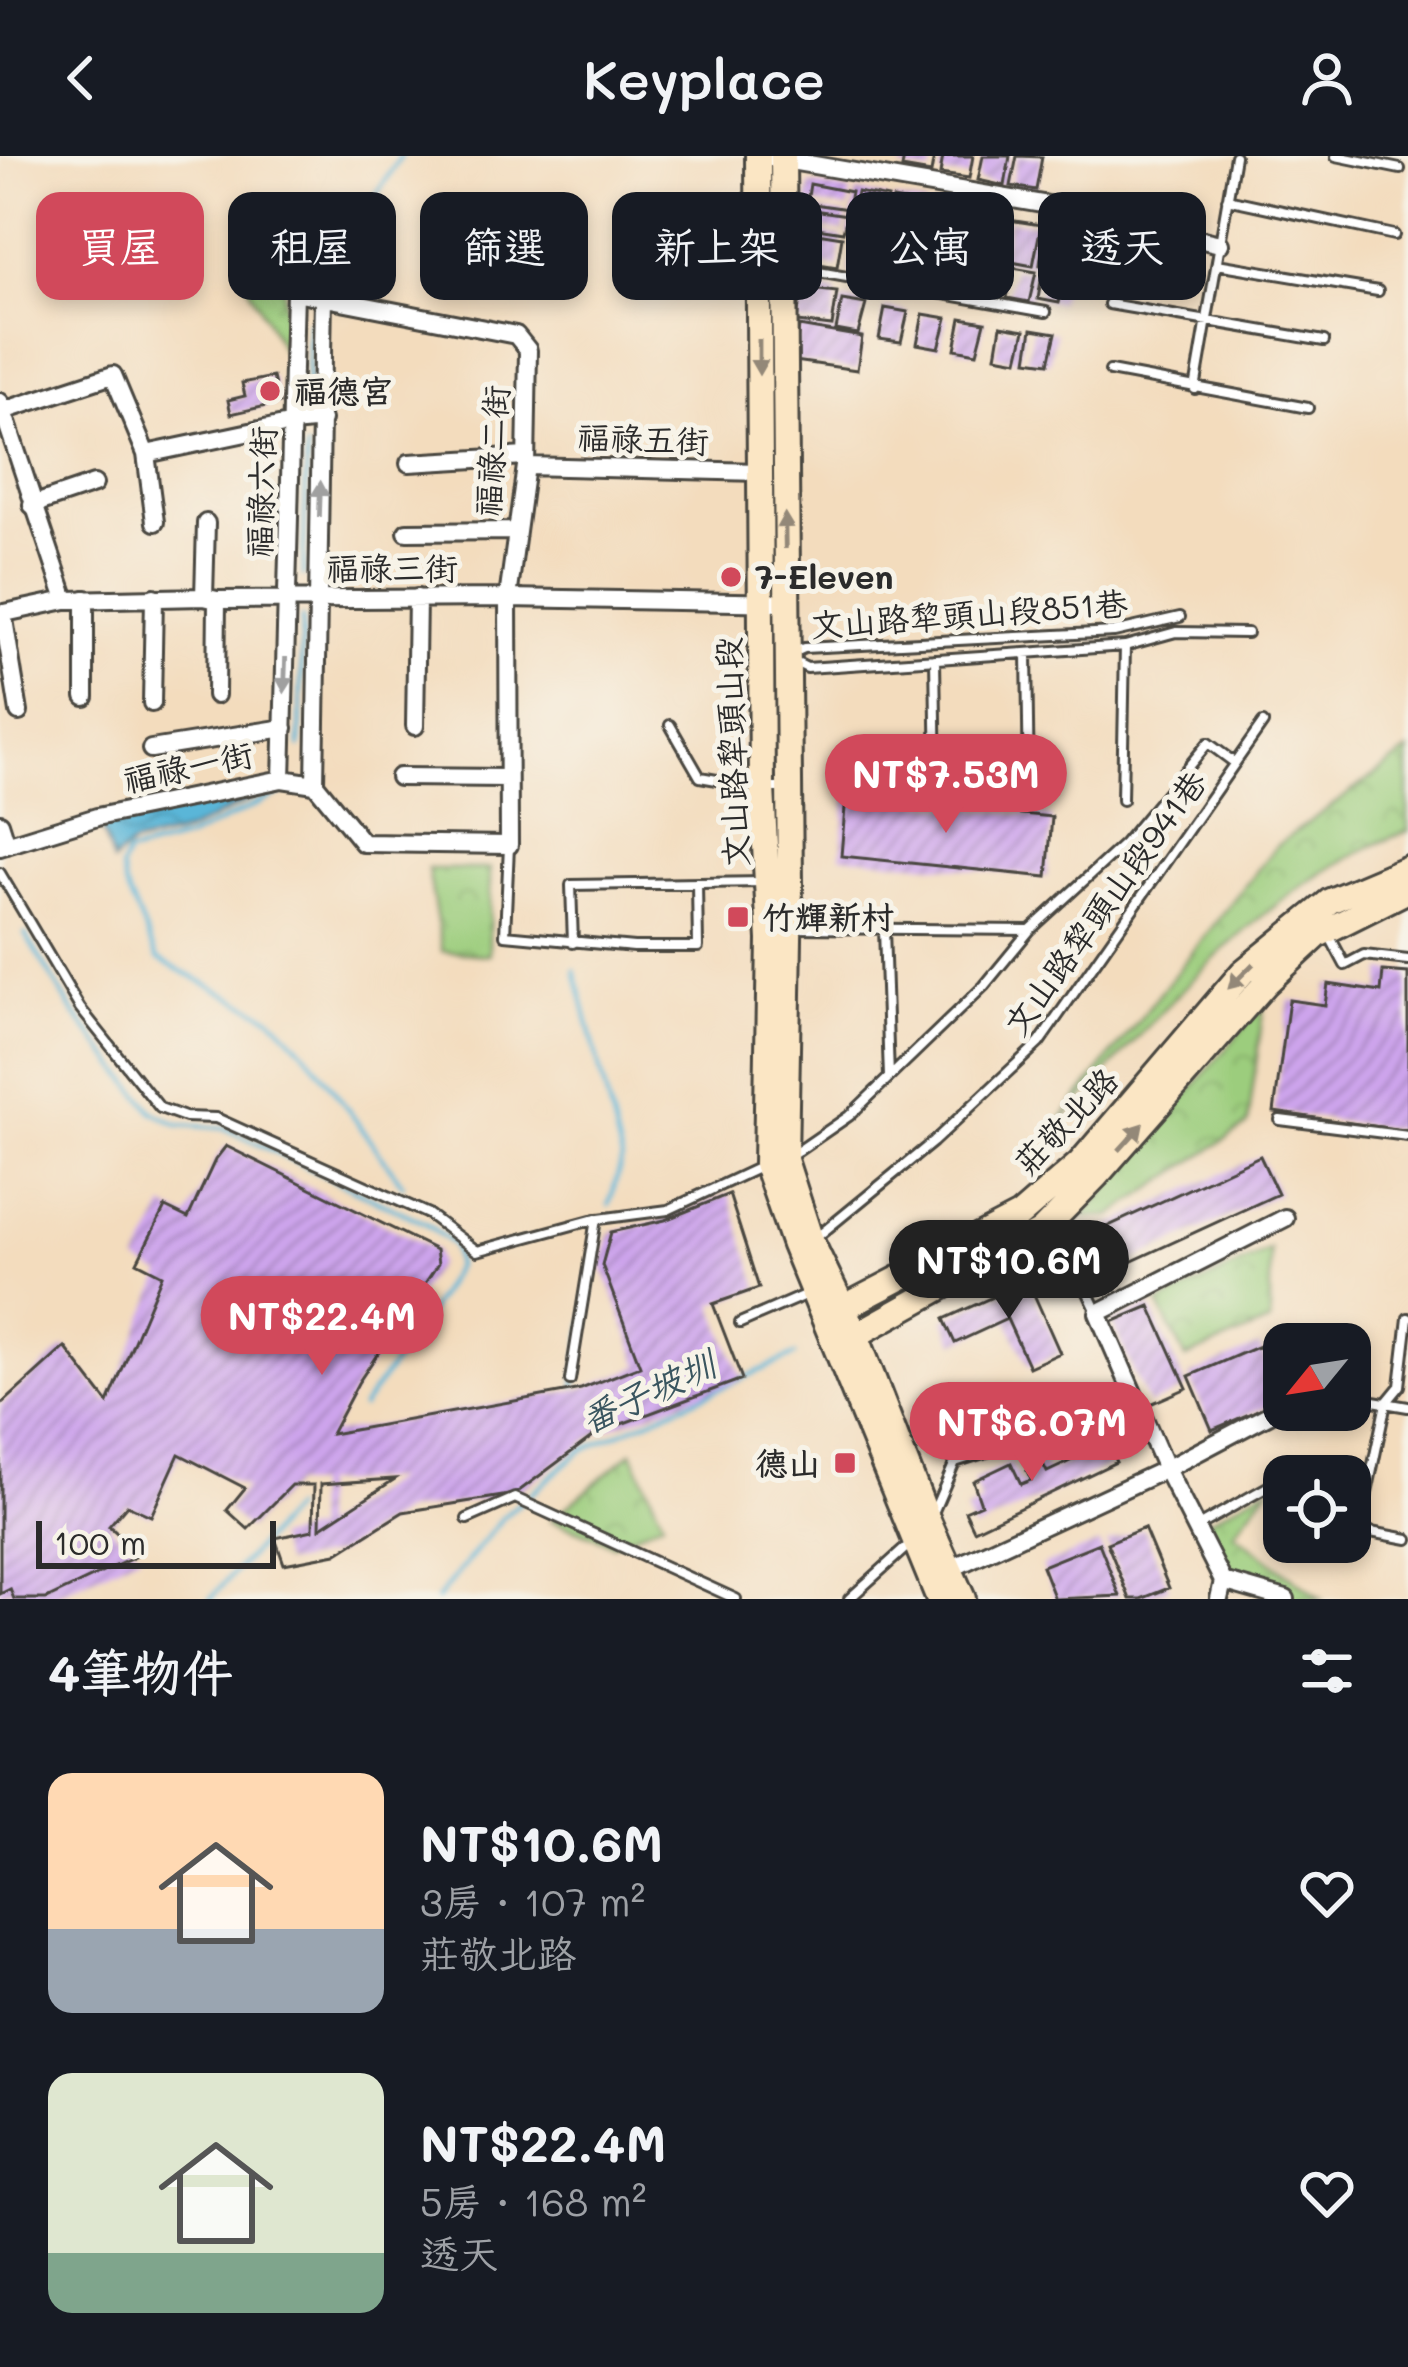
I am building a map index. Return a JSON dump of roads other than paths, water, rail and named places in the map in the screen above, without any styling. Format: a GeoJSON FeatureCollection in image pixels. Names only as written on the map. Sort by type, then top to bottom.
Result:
{"type":"FeatureCollection","features":[{"type":"Feature","properties":{"kind":"main road","name":"文山路犂頭山段"},"geometry":{"type":"LineString","coordinates":[[770,157],[774,192]]}},
{"type":"Feature","properties":{"kind":"main road","name":"文山路犂頭山段"},"geometry":{"type":"LineString","coordinates":[[770,157],[759,472],[773,602]]}},
{"type":"Feature","properties":{"kind":"main road","name":"文山路犂頭山段"},"geometry":{"type":"LineString","coordinates":[[781,300],[773,602],[779,883],[776,1162],[821,1288],[856,1335],[921,1532]]}},
{"type":"Feature","properties":{"kind":"main road","name":"莊敬北路"},"geometry":{"type":"LineString","coordinates":[[841,1309],[1019,1216],[1079,1163],[1243,972],[1330,902],[1408,868]]}},
{"type":"Feature","properties":{"kind":"main road","name":"莊敬北路"},"geometry":{"type":"LineString","coordinates":[[856,1335],[1041,1232],[1096,1177],[1265,984],[1327,930],[1408,890]]}},
{"type":"Feature","properties":{"kind":"main road","name":"文山路犂頭山段"},"geometry":{"type":"LineString","coordinates":[[776,1162],[811,1241],[830,1334],[921,1532]]}},
{"type":"Feature","properties":{"kind":"main road"},"geometry":{"type":"LineString","coordinates":[[841,1309],[830,1334],[856,1335]]}},
{"type":"Feature","properties":{"kind":"main road"},"geometry":{"type":"LineString","coordinates":[[921,1532],[950,1569],[963,1599]]}},
{"type":"Feature","properties":{"kind":"main road"},"geometry":{"type":"LineString","coordinates":[[921,1532],[939,1599]]}},
{"type":"Feature","properties":{"kind":"street"},"geometry":{"type":"LineString","coordinates":[[770,157],[1060,206],[1220,244]]}},
{"type":"Feature","properties":{"kind":"street","name":"福祿六街"},"geometry":{"type":"LineString","coordinates":[[282,778],[295,300]]}},
{"type":"Feature","properties":{"kind":"street","name":"福祿六街"},"geometry":{"type":"LineString","coordinates":[[315,784],[323,300]]}},
{"type":"Feature","properties":{"kind":"street","name":"福祿二街"},"geometry":{"type":"LineString","coordinates":[[347,300],[516,335],[528,350],[526,461],[508,598],[509,845]]}},
{"type":"Feature","properties":{"kind":"street"},"geometry":{"type":"LineString","coordinates":[[66,600],[5,432],[2,406],[113,375],[146,454],[155,522]]}},
{"type":"Feature","properties":{"kind":"street"},"geometry":{"type":"LineString","coordinates":[[146,454],[322,420]]}},
{"type":"Feature","properties":{"kind":"street","name":"福祿五街"},"geometry":{"type":"LineString","coordinates":[[409,463],[526,461],[759,472]]}},
{"type":"Feature","properties":{"kind":"street"},"geometry":{"type":"LineString","coordinates":[[32,505],[94,484]]}},
{"type":"Feature","properties":{"kind":"street"},"geometry":{"type":"LineString","coordinates":[[206,523],[216,695]]}},
{"type":"Feature","properties":{"kind":"street"},"geometry":{"type":"LineString","coordinates":[[407,532],[517,531]]}},
{"type":"Feature","properties":{"kind":"street"},"geometry":{"type":"LineString","coordinates":[[152,703],[154,597]]}},
{"type":"Feature","properties":{"kind":"street","name":"福祿三街"},"geometry":{"type":"LineString","coordinates":[[1,614],[66,600],[154,597],[773,602]]}},
{"type":"Feature","properties":{"kind":"street"},"geometry":{"type":"LineString","coordinates":[[415,726],[418,598]]}},
{"type":"Feature","properties":{"kind":"street"},"geometry":{"type":"LineString","coordinates":[[85,697],[86,599]]}},
{"type":"Feature","properties":{"kind":"street"},"geometry":{"type":"LineString","coordinates":[[1,614],[19,712]]}},
{"type":"Feature","properties":{"kind":"street"},"geometry":{"type":"LineString","coordinates":[[151,749],[284,728]]}},
{"type":"Feature","properties":{"kind":"street"},"geometry":{"type":"LineString","coordinates":[[399,777],[508,778]]}},
{"type":"Feature","properties":{"kind":"street","name":"福祿一街"},"geometry":{"type":"LineString","coordinates":[[3,846],[97,817],[282,778],[315,784]]}},
{"type":"Feature","properties":{"kind":"street"},"geometry":{"type":"LineString","coordinates":[[315,784],[363,843],[509,845]]}},
{"type":"Feature","properties":{"kind":"street"},"geometry":{"type":"LineString","coordinates":[[0,823],[3,846]]}},
{"type":"Feature","properties":{"kind":"street"},"geometry":{"type":"LineString","coordinates":[[1285,1218],[1098,1313],[1166,1469],[1198,1526],[1221,1590],[1286,1599]]}},
{"type":"Feature","properties":{"kind":"street"},"geometry":{"type":"LineString","coordinates":[[950,1569],[1166,1469],[1263,1418]]}},
{"type":"Feature","properties":{"kind":"lane"},"geometry":{"type":"LineString","coordinates":[[1195,389],[1232,156]]}},
{"type":"Feature","properties":{"kind":"lane"},"geometry":{"type":"LineString","coordinates":[[1336,156],[1400,169]]}},
{"type":"Feature","properties":{"kind":"lane"},"geometry":{"type":"LineString","coordinates":[[1227,199],[1394,235]]}},
{"type":"Feature","properties":{"kind":"lane"},"geometry":{"type":"LineString","coordinates":[[1217,264],[1378,291]]}},
{"type":"Feature","properties":{"kind":"lane"},"geometry":{"type":"LineString","coordinates":[[822,273],[1046,312]]}},
{"type":"Feature","properties":{"kind":"lane"},"geometry":{"type":"LineString","coordinates":[[1109,304],[1324,341]]}},
{"type":"Feature","properties":{"kind":"lane"},"geometry":{"type":"LineString","coordinates":[[1110,371],[1308,408]]}},
{"type":"Feature","properties":{"kind":"lane","name":"文山路犂頭山段851巷"},"geometry":{"type":"LineString","coordinates":[[774,657],[804,648],[1114,632],[1180,617]]}},
{"type":"Feature","properties":{"kind":"lane"},"geometry":{"type":"LineString","coordinates":[[774,657],[807,668],[1125,646],[1176,632],[1247,633]]}},
{"type":"Feature","properties":{"kind":"lane"},"geometry":{"type":"LineString","coordinates":[[1122,800],[1125,646]]}},
{"type":"Feature","properties":{"kind":"lane"},"geometry":{"type":"LineString","coordinates":[[1028,653],[1029,788]]}},
{"type":"Feature","properties":{"kind":"lane"},"geometry":{"type":"LineString","coordinates":[[935,659],[937,781]]}},
{"type":"Feature","properties":{"kind":"lane","name":"文山路犂頭山段941巷"},"geometry":{"type":"LineString","coordinates":[[811,1241],[932,1142],[1039,1043],[1263,723]]}},
{"type":"Feature","properties":{"kind":"lane"},"geometry":{"type":"LineString","coordinates":[[670,725],[700,777],[775,788]]}},
{"type":"Feature","properties":{"kind":"lane"},"geometry":{"type":"LineString","coordinates":[[0,873],[80,1007],[160,1108],[185,1118],[216,1118],[428,1214],[477,1252],[596,1220],[668,1210],[776,1162],[850,1116],[984,986],[1030,930],[1124,844],[1208,743],[1235,763]]}},
{"type":"Feature","properties":{"kind":"lane"},"geometry":{"type":"LineString","coordinates":[[509,845],[505,935],[573,943],[698,947],[697,883]]}},
{"type":"Feature","properties":{"kind":"lane"},"geometry":{"type":"LineString","coordinates":[[573,943],[571,885],[779,883]]}},
{"type":"Feature","properties":{"kind":"lane"},"geometry":{"type":"LineString","coordinates":[[779,929],[1030,930]]}},
{"type":"Feature","properties":{"kind":"lane"},"geometry":{"type":"LineString","coordinates":[[884,929],[889,1078]]}},
{"type":"Feature","properties":{"kind":"lane"},"geometry":{"type":"LineString","coordinates":[[1327,930],[1345,965],[1364,955],[1408,960]]}},
{"type":"Feature","properties":{"kind":"lane"},"geometry":{"type":"LineString","coordinates":[[1280,1120],[1408,1136]]}},
{"type":"Feature","properties":{"kind":"lane"},"geometry":{"type":"LineString","coordinates":[[570,1380],[596,1220]]}},
{"type":"Feature","properties":{"kind":"lane"},"geometry":{"type":"LineString","coordinates":[[1058,1228],[1098,1313]]}},
{"type":"Feature","properties":{"kind":"lane"},"geometry":{"type":"LineString","coordinates":[[740,1323],[821,1288]]}},
{"type":"Feature","properties":{"kind":"lane"},"geometry":{"type":"LineString","coordinates":[[1371,1474],[1386,1402],[1400,1386],[1408,1318]]}},
{"type":"Feature","properties":{"kind":"lane"},"geometry":{"type":"LineString","coordinates":[[849,1599],[921,1532],[955,1462],[973,1400]]}},
{"type":"Feature","properties":{"kind":"lane"},"geometry":{"type":"LineString","coordinates":[[1371,1400],[1408,1407]]}},
{"type":"Feature","properties":{"kind":"lane"},"geometry":{"type":"LineString","coordinates":[[955,1462],[1025,1440]]}},
{"type":"Feature","properties":{"kind":"lane"},"geometry":{"type":"LineString","coordinates":[[1198,1526],[1263,1488]]}},
{"type":"Feature","properties":{"kind":"lane"},"geometry":{"type":"LineString","coordinates":[[467,1520],[515,1498],[736,1599]]}},
{"type":"Feature","properties":{"kind":"lane"},"geometry":{"type":"LineString","coordinates":[[1371,1532],[1408,1539]]}},
{"type":"Feature","properties":{"kind":"water"},"geometry":{"type":"Polygon","coordinates":[[[260,795],[186,832],[132,845],[113,862],[100,823],[260,795]]]}},
{"type":"Feature","properties":{"kind":"waterway"},"geometry":{"type":"LineString","coordinates":[[378,192],[401,156]]}},
{"type":"Feature","properties":{"kind":"waterway"},"geometry":{"type":"LineString","coordinates":[[307,404],[309,322]]}},
{"type":"Feature","properties":{"kind":"waterway"},"geometry":{"type":"LineString","coordinates":[[303,575],[307,449]]}},
{"type":"Feature","properties":{"kind":"waterway"},"geometry":{"type":"LineString","coordinates":[[300,746],[302,618]]}},
{"type":"Feature","properties":{"kind":"waterway"},"geometry":{"type":"LineString","coordinates":[[289,789],[188,838],[128,854],[121,868],[125,886],[158,959],[271,1017],[308,1055],[403,1185]]}},
{"type":"Feature","properties":{"kind":"waterway"},"geometry":{"type":"LineString","coordinates":[[25,934],[74,1013],[153,1112],[179,1125],[224,1128],[425,1223],[453,1245],[456,1266],[420,1327],[362,1407]]}},
{"type":"Feature","properties":{"kind":"waterway"},"geometry":{"type":"LineString","coordinates":[[575,970],[622,1159],[609,1205]]}},
{"type":"Feature","properties":{"kind":"waterway"},"geometry":{"type":"LineString","coordinates":[[575,1385],[600,1228]]}},
{"type":"Feature","properties":{"kind":"waterway","name":"番子坡圳"},"geometry":{"type":"LineString","coordinates":[[437,1599],[503,1517],[582,1450],[795,1355]]}},
{"type":"Feature","properties":{"kind":"waterway"},"geometry":{"type":"LineString","coordinates":[[210,1599],[292,1509]]}},
{"type":"Feature","properties":{"kind":"place","name":"福德宮"},"geometry":{"type":"Point","coordinates":[270,391]}},
{"type":"Feature","properties":{"kind":"place","name":"7-Eleven"},"geometry":{"type":"Point","coordinates":[731,577]}},
{"type":"Feature","properties":{"kind":"place","name":"竹輝新村"},"geometry":{"type":"Point","coordinates":[738,917]}},
{"type":"Feature","properties":{"kind":"place","name":"德山"},"geometry":{"type":"Point","coordinates":[845,1463]}}]}
